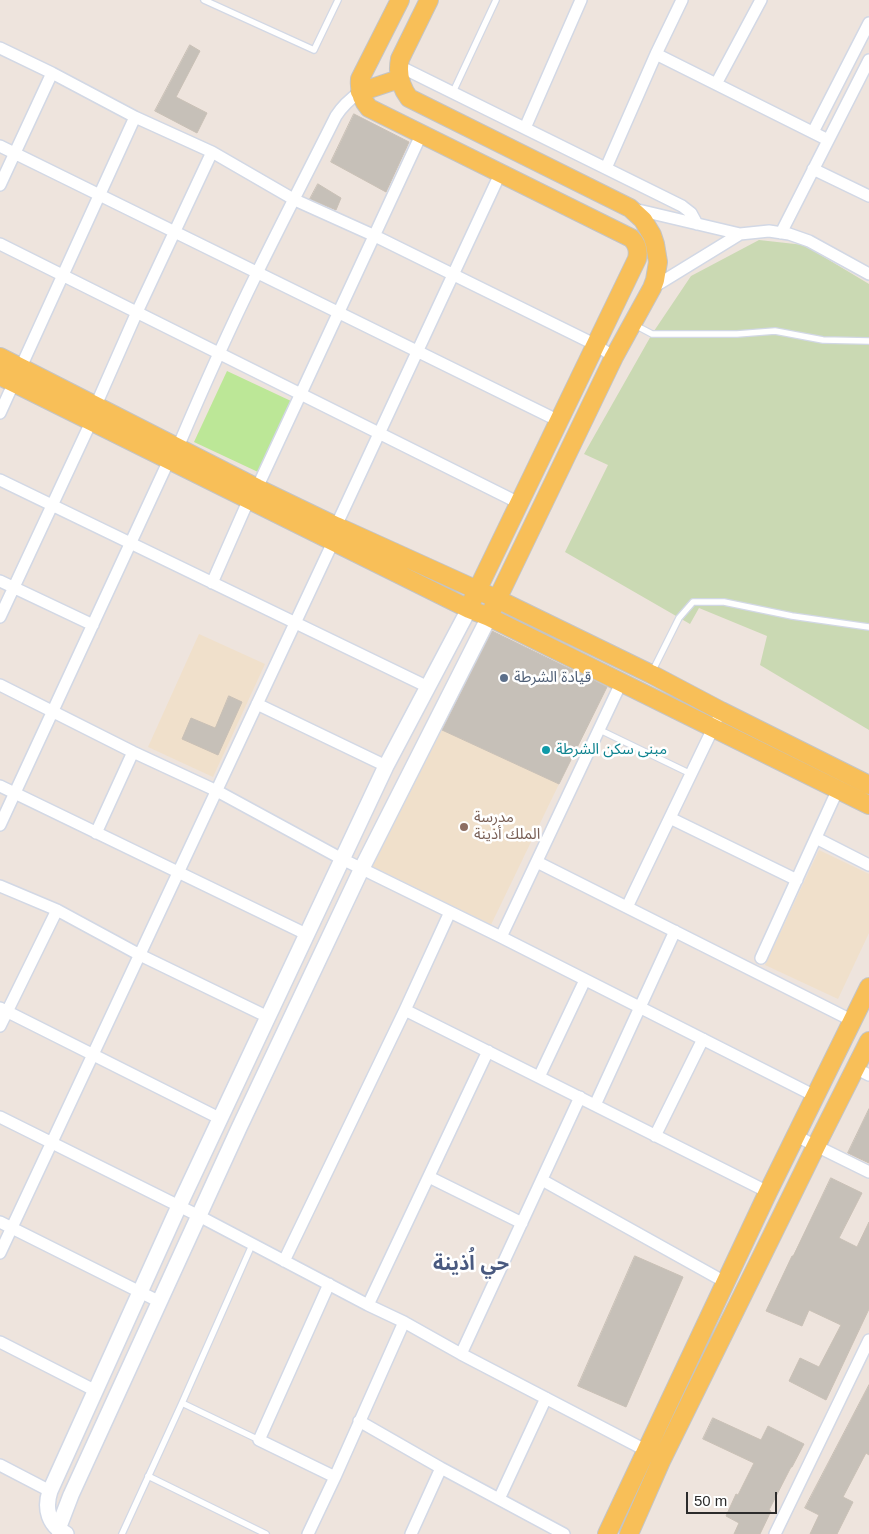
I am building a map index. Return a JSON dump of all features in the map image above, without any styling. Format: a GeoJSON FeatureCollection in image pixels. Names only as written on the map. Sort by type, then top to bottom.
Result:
{"type":"FeatureCollection","features":[{"type":"Feature","properties":{"kind":"main road"},"geometry":{"type":"LineString","coordinates":[[400,0],[363,72],[359,86],[365,104],[374,112],[631,238],[637,246],[637,259],[476,590],[469,609]]}},
{"type":"Feature","properties":{"kind":"main road"},"geometry":{"type":"LineString","coordinates":[[429,0],[400,59],[401,86],[409,98],[630,208],[643,220],[652,235],[658,262],[652,288],[614,357],[489,618]]}},
{"type":"Feature","properties":{"kind":"main road"},"geometry":{"type":"LineString","coordinates":[[360,92],[399,72]]}},
{"type":"Feature","properties":{"kind":"main road"},"geometry":{"type":"LineString","coordinates":[[637,246],[652,235]]}},
{"type":"Feature","properties":{"kind":"main road"},"geometry":{"type":"LineString","coordinates":[[0,358],[12,376],[91,422],[173,453]]}},
{"type":"Feature","properties":{"kind":"main road"},"geometry":{"type":"LineString","coordinates":[[12,376],[96,405],[173,453],[335,534],[469,609],[869,805]]}},
{"type":"Feature","properties":{"kind":"main road"},"geometry":{"type":"LineString","coordinates":[[335,534],[497,599],[651,674],[869,785]]}},
{"type":"Feature","properties":{"kind":"main road"},"geometry":{"type":"LineString","coordinates":[[608,1534],[725,1282],[869,987]]}},
{"type":"Feature","properties":{"kind":"main road"},"geometry":{"type":"LineString","coordinates":[[629,1534],[662,1459],[816,1146],[862,1072],[869,1041]]}},
{"type":"Feature","properties":{"kind":"street"},"geometry":{"type":"LineString","coordinates":[[525,128],[581,0]]}},
{"type":"Feature","properties":{"kind":"street"},"geometry":{"type":"LineString","coordinates":[[606,168],[682,0]]}},
{"type":"Feature","properties":{"kind":"street"},"geometry":{"type":"LineString","coordinates":[[716,84],[761,0]]}},
{"type":"Feature","properties":{"kind":"street"},"geometry":{"type":"LineString","coordinates":[[812,132],[869,23]]}},
{"type":"Feature","properties":{"kind":"street"},"geometry":{"type":"LineString","coordinates":[[0,48],[135,117],[212,152],[295,200],[453,274],[596,346],[614,357]]}},
{"type":"Feature","properties":{"kind":"street"},"geometry":{"type":"LineString","coordinates":[[656,54],[828,140]]}},
{"type":"Feature","properties":{"kind":"street"},"geometry":{"type":"LineString","coordinates":[[781,233],[828,140],[864,80],[869,60]]}},
{"type":"Feature","properties":{"kind":"street"},"geometry":{"type":"LineString","coordinates":[[399,72],[453,92],[682,206],[691,213],[698,224]]}},
{"type":"Feature","properties":{"kind":"street"},"geometry":{"type":"LineString","coordinates":[[0,185],[52,73]]}},
{"type":"Feature","properties":{"kind":"street"},"geometry":{"type":"LineString","coordinates":[[0,825],[257,272],[336,116],[350,99],[360,92]]}},
{"type":"Feature","properties":{"kind":"street"},"geometry":{"type":"LineString","coordinates":[[0,413],[12,376],[63,275],[135,117]]}},
{"type":"Feature","properties":{"kind":"street"},"geometry":{"type":"LineString","coordinates":[[212,583],[421,135]]}},
{"type":"Feature","properties":{"kind":"street"},"geometry":{"type":"LineString","coordinates":[[0,146],[559,420]]}},
{"type":"Feature","properties":{"kind":"street"},"geometry":{"type":"LineString","coordinates":[[96,405],[212,152]]}},
{"type":"Feature","properties":{"kind":"street"},"geometry":{"type":"LineString","coordinates":[[813,169],[869,196]]}},
{"type":"Feature","properties":{"kind":"street"},"geometry":{"type":"LineString","coordinates":[[0,1253],[295,623],[379,432],[500,174]]}},
{"type":"Feature","properties":{"kind":"street"},"geometry":{"type":"LineString","coordinates":[[630,208],[740,234],[769,231],[781,233],[809,241],[869,274]]}},
{"type":"Feature","properties":{"kind":"street"},"geometry":{"type":"LineString","coordinates":[[652,288],[740,234]]}},
{"type":"Feature","properties":{"kind":"street"},"geometry":{"type":"LineString","coordinates":[[0,244],[519,503]]}},
{"type":"Feature","properties":{"kind":"street"},"geometry":{"type":"LineString","coordinates":[[0,617],[91,422]]}},
{"type":"Feature","properties":{"kind":"street"},"geometry":{"type":"LineString","coordinates":[[0,480],[428,687]]}},
{"type":"Feature","properties":{"kind":"street"},"geometry":{"type":"LineString","coordinates":[[0,580],[93,625]]}},
{"type":"Feature","properties":{"kind":"street"},"geometry":{"type":"LineString","coordinates":[[62,1532],[50,1519],[47,1501],[94,1390],[386,766],[469,609]]}},
{"type":"Feature","properties":{"kind":"street"},"geometry":{"type":"LineString","coordinates":[[62,1532],[71,1495],[239,1128],[362,868],[489,618]]}},
{"type":"Feature","properties":{"kind":"street"},"geometry":{"type":"LineString","coordinates":[[501,937],[621,683]]}},
{"type":"Feature","properties":{"kind":"street"},"geometry":{"type":"LineString","coordinates":[[0,685],[133,752],[217,790],[342,859],[815,1096]]}},
{"type":"Feature","properties":{"kind":"street"},"geometry":{"type":"LineString","coordinates":[[257,704],[386,766]]}},
{"type":"Feature","properties":{"kind":"street"},"geometry":{"type":"LineString","coordinates":[[627,907],[721,711]]}},
{"type":"Feature","properties":{"kind":"street"},"geometry":{"type":"LineString","coordinates":[[96,833],[133,752]]}},
{"type":"Feature","properties":{"kind":"street"},"geometry":{"type":"LineString","coordinates":[[0,786],[306,934]]}},
{"type":"Feature","properties":{"kind":"street"},"geometry":{"type":"LineString","coordinates":[[761,958],[838,789]]}},
{"type":"Feature","properties":{"kind":"street"},"geometry":{"type":"LineString","coordinates":[[670,818],[797,880]]}},
{"type":"Feature","properties":{"kind":"street"},"geometry":{"type":"LineString","coordinates":[[816,838],[869,865]]}},
{"type":"Feature","properties":{"kind":"street"},"geometry":{"type":"LineString","coordinates":[[537,862],[854,1021]]}},
{"type":"Feature","properties":{"kind":"street"},"geometry":{"type":"LineString","coordinates":[[0,886],[57,910],[140,955],[268,1016]]}},
{"type":"Feature","properties":{"kind":"street"},"geometry":{"type":"LineString","coordinates":[[0,1026],[4,1010],[57,910]]}},
{"type":"Feature","properties":{"kind":"street"},"geometry":{"type":"LineString","coordinates":[[284,1261],[450,912]]}},
{"type":"Feature","properties":{"kind":"street"},"geometry":{"type":"LineString","coordinates":[[594,1105],[675,931]]}},
{"type":"Feature","properties":{"kind":"street"},"geometry":{"type":"LineString","coordinates":[[539,1076],[584,980]]}},
{"type":"Feature","properties":{"kind":"street"},"geometry":{"type":"LineString","coordinates":[[4,1010],[239,1128]]}},
{"type":"Feature","properties":{"kind":"street"},"geometry":{"type":"LineString","coordinates":[[405,1010],[768,1192]]}},
{"type":"Feature","properties":{"kind":"street"},"geometry":{"type":"LineString","coordinates":[[655,1136],[702,1039]]}},
{"type":"Feature","properties":{"kind":"street"},"geometry":{"type":"LineString","coordinates":[[368,1305],[488,1051]]}},
{"type":"Feature","properties":{"kind":"street"},"geometry":{"type":"LineString","coordinates":[[461,1354],[580,1097]]}},
{"type":"Feature","properties":{"kind":"street"},"geometry":{"type":"LineString","coordinates":[[0,1116],[404,1322],[461,1354],[662,1459]]}},
{"type":"Feature","properties":{"kind":"street"},"geometry":{"type":"LineString","coordinates":[[796,1136],[869,1172]]}},
{"type":"Feature","properties":{"kind":"street"},"geometry":{"type":"LineString","coordinates":[[429,1177],[522,1223]]}},
{"type":"Feature","properties":{"kind":"street"},"geometry":{"type":"LineString","coordinates":[[542,1180],[725,1282]]}},
{"type":"Feature","properties":{"kind":"street"},"geometry":{"type":"LineString","coordinates":[[0,1222],[160,1302]]}},
{"type":"Feature","properties":{"kind":"street"},"geometry":{"type":"LineString","coordinates":[[329,1284],[259,1440],[335,1477]]}},
{"type":"Feature","properties":{"kind":"street"},"geometry":{"type":"LineString","coordinates":[[308,1534],[404,1322]]}},
{"type":"Feature","properties":{"kind":"street"},"geometry":{"type":"LineString","coordinates":[[775,1534],[869,1340]]}},
{"type":"Feature","properties":{"kind":"street"},"geometry":{"type":"LineString","coordinates":[[0,1342],[94,1390]]}},
{"type":"Feature","properties":{"kind":"street"},"geometry":{"type":"LineString","coordinates":[[500,1499],[546,1398]]}},
{"type":"Feature","properties":{"kind":"street"},"geometry":{"type":"LineString","coordinates":[[359,1421],[564,1534]]}},
{"type":"Feature","properties":{"kind":"street"},"geometry":{"type":"LineString","coordinates":[[0,1465],[50,1491]]}},
{"type":"Feature","properties":{"kind":"street"},"geometry":{"type":"LineString","coordinates":[[411,1534],[442,1468]]}},
{"type":"Feature","properties":{"kind":"lane"},"geometry":{"type":"LineString","coordinates":[[204,0],[314,50],[338,0]]}},
{"type":"Feature","properties":{"kind":"lane"},"geometry":{"type":"LineString","coordinates":[[453,92],[496,0]]}},
{"type":"Feature","properties":{"kind":"lane"},"geometry":{"type":"LineString","coordinates":[[633,324],[652,334],[737,334],[775,331],[823,340],[869,341]]}},
{"type":"Feature","properties":{"kind":"lane"},"geometry":{"type":"LineString","coordinates":[[651,674],[679,618],[693,602],[724,602],[792,616],[869,627]]}},
{"type":"Feature","properties":{"kind":"lane"},"geometry":{"type":"LineString","coordinates":[[600,730],[691,774]]}},
{"type":"Feature","properties":{"kind":"lane"},"geometry":{"type":"LineString","coordinates":[[122,1534],[252,1245]]}},
{"type":"Feature","properties":{"kind":"lane"},"geometry":{"type":"LineString","coordinates":[[182,1403],[259,1440]]}},
{"type":"Feature","properties":{"kind":"lane"},"geometry":{"type":"LineString","coordinates":[[148,1476],[266,1534]]}},
{"type":"Feature","properties":{"kind":"shaded area"},"geometry":{"type":"Polygon","coordinates":[[[199,634],[265,664],[213,777],[148,747],[199,634]]]}},
{"type":"Feature","properties":{"kind":"shaded area","name":"مدرسة الملك أذينة"},"geometry":{"type":"Polygon","coordinates":[[[438,728],[559,784],[488,931],[368,871],[438,728]]]}},
{"type":"Feature","properties":{"kind":"shaded area"},"geometry":{"type":"Polygon","coordinates":[[[819,850],[869,874],[869,933],[838,999],[765,965],[819,850]]]}},
{"type":"Feature","properties":{"kind":"green space"},"geometry":{"type":"Polygon","coordinates":[[[759,240],[804,245],[869,284],[869,730],[760,665],[767,636],[699,608],[690,624],[565,552],[608,465],[584,454],[652,334],[691,276],[759,240]]]}},
{"type":"Feature","properties":{"kind":"green space"},"geometry":{"type":"Polygon","coordinates":[[[227,371],[291,401],[258,472],[194,442],[227,371]]]}},
{"type":"Feature","properties":{"kind":"building"},"geometry":{"type":"Polygon","coordinates":[[[190,45],[200,51],[176,97],[207,113],[197,133],[155,111],[190,45]]]}},
{"type":"Feature","properties":{"kind":"building"},"geometry":{"type":"Polygon","coordinates":[[[354,114],[409,142],[386,192],[331,162],[354,114]]]}},
{"type":"Feature","properties":{"kind":"building"},"geometry":{"type":"Polygon","coordinates":[[[318,184],[341,198],[336,210],[310,199],[318,184]]]}},
{"type":"Feature","properties":{"kind":"building"},"geometry":{"type":"Polygon","coordinates":[[[492,631],[607,687],[559,784],[442,730],[492,631]]]}},
{"type":"Feature","properties":{"kind":"building"},"geometry":{"type":"Polygon","coordinates":[[[229,696],[242,702],[218,755],[182,739],[191,718],[215,728],[229,696]]]}},
{"type":"Feature","properties":{"kind":"building"},"geometry":{"type":"Polygon","coordinates":[[[869,1109],[869,1163],[848,1153],[869,1109]]]}},
{"type":"Feature","properties":{"kind":"building"},"geometry":{"type":"Polygon","coordinates":[[[831,1178],[862,1193],[839,1238],[857,1247],[869,1222],[869,1309],[826,1400],[789,1381],[800,1358],[819,1367],[841,1325],[809,1310],[802,1326],[766,1311],[831,1178]]]}},
{"type":"Feature","properties":{"kind":"building"},"geometry":{"type":"Polygon","coordinates":[[[635,1256],[683,1277],[626,1407],[578,1386],[635,1256]]]}},
{"type":"Feature","properties":{"kind":"building"},"geometry":{"type":"Polygon","coordinates":[[[869,1385],[869,1455],[866,1453],[843,1497],[853,1502],[837,1534],[810,1534],[819,1515],[805,1508],[869,1385]]]}},
{"type":"Feature","properties":{"kind":"building"},"geometry":{"type":"Polygon","coordinates":[[[713,1418],[761,1440],[768,1426],[804,1444],[769,1510],[771,1511],[760,1534],[734,1534],[739,1523],[726,1516],[754,1463],[703,1439],[713,1418]]]}},
{"type":"Feature","properties":{"kind":"place","name":"قيادة الشرطة"},"geometry":{"type":"Point","coordinates":[504,678]}},
{"type":"Feature","properties":{"kind":"place","name":"مبنى سكن الشرطة"},"geometry":{"type":"Point","coordinates":[546,750]}},
{"type":"Feature","properties":{"kind":"place","name":"مدرسة الملك أذينة"},"geometry":{"type":"Point","coordinates":[464,827]}},
{"type":"Feature","properties":{"kind":"district","name":"حي اُذينة"},"geometry":{"type":"Point","coordinates":[471,1264]}}]}
